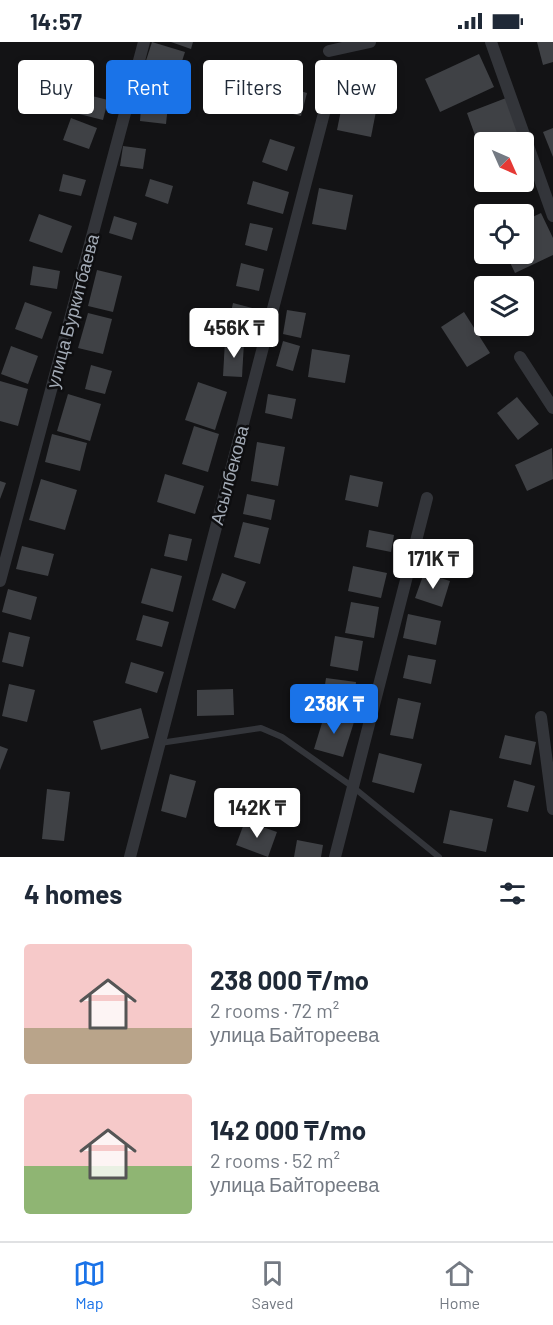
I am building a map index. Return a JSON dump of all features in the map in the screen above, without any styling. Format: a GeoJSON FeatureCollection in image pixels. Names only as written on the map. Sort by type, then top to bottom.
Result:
{"type":"FeatureCollection","features":[{"type":"Feature","properties":{"kind":"street","name":"улица Буркитбаева"},"geometry":{"type":"LineString","coordinates":[[0,581],[144,42]]}},
{"type":"Feature","properties":{"kind":"street"},"geometry":{"type":"LineString","coordinates":[[329,51],[370,42]]}},
{"type":"Feature","properties":{"kind":"street"},"geometry":{"type":"LineString","coordinates":[[491,42],[553,216]]}},
{"type":"Feature","properties":{"kind":"street","name":"Асылбекова"},"geometry":{"type":"LineString","coordinates":[[130,857],[324,114]]}},
{"type":"Feature","properties":{"kind":"street"},"geometry":{"type":"LineString","coordinates":[[520,357],[553,408]]}},
{"type":"Feature","properties":{"kind":"street"},"geometry":{"type":"LineString","coordinates":[[335,857],[428,498]]}},
{"type":"Feature","properties":{"kind":"street"},"geometry":{"type":"LineString","coordinates":[[542,717],[553,809]]}},
{"type":"Feature","properties":{"kind":"lane"},"geometry":{"type":"LineString","coordinates":[[160,743],[261,728],[282,736],[353,787],[439,857]]}},
{"type":"Feature","properties":{"kind":"building"},"geometry":{"type":"Polygon","coordinates":[[[152,42],[185,52],[182,60],[146,60],[152,42]]]}},
{"type":"Feature","properties":{"kind":"building"},"geometry":{"type":"Polygon","coordinates":[[[171,42],[193,42],[191,49],[171,42]]]}},
{"type":"Feature","properties":{"kind":"building"},"geometry":{"type":"Polygon","coordinates":[[[537,42],[553,42],[553,62],[543,65],[537,42]]]}},
{"type":"Feature","properties":{"kind":"building"},"geometry":{"type":"Polygon","coordinates":[[[479,54],[494,87],[440,112],[425,79],[479,54]]]}},
{"type":"Feature","properties":{"kind":"building"},"geometry":{"type":"Polygon","coordinates":[[[303,92],[307,93],[303,108],[303,92]]]}},
{"type":"Feature","properties":{"kind":"building"},"geometry":{"type":"Polygon","coordinates":[[[94,96],[106,100],[103,120],[79,114],[94,114],[94,96]]]}},
{"type":"Feature","properties":{"kind":"building"},"geometry":{"type":"Polygon","coordinates":[[[506,98],[519,132],[474,132],[467,113],[506,98]]]}},
{"type":"Feature","properties":{"kind":"building"},"geometry":{"type":"Polygon","coordinates":[[[141,114],[167,114],[166,124],[140,121],[141,114]]]}},
{"type":"Feature","properties":{"kind":"building"},"geometry":{"type":"Polygon","coordinates":[[[340,114],[375,114],[371,137],[337,130],[340,114]]]}},
{"type":"Feature","properties":{"kind":"building"},"geometry":{"type":"Polygon","coordinates":[[[71,118],[97,128],[89,149],[63,140],[71,118]]]}},
{"type":"Feature","properties":{"kind":"building"},"geometry":{"type":"Polygon","coordinates":[[[553,128],[553,157],[543,132],[553,128]]]}},
{"type":"Feature","properties":{"kind":"building"},"geometry":{"type":"Polygon","coordinates":[[[270,139],[295,147],[287,171],[262,162],[270,139]]]}},
{"type":"Feature","properties":{"kind":"building"},"geometry":{"type":"Polygon","coordinates":[[[123,146],[146,149],[143,169],[120,166],[123,146]]]}},
{"type":"Feature","properties":{"kind":"building"},"geometry":{"type":"Polygon","coordinates":[[[63,174],[86,180],[81,196],[59,191],[63,174]]]}},
{"type":"Feature","properties":{"kind":"building"},"geometry":{"type":"Polygon","coordinates":[[[150,179],[173,186],[168,204],[145,196],[150,179]]]}},
{"type":"Feature","properties":{"kind":"building"},"geometry":{"type":"Polygon","coordinates":[[[253,181],[289,192],[283,214],[247,204],[253,181]]]}},
{"type":"Feature","properties":{"kind":"building"},"geometry":{"type":"Polygon","coordinates":[[[319,188],[353,195],[346,230],[312,224],[319,188]]]}},
{"type":"Feature","properties":{"kind":"building"},"geometry":{"type":"Polygon","coordinates":[[[541,213],[553,238],[553,255],[534,264],[534,216],[541,213]]]}},
{"type":"Feature","properties":{"kind":"building"},"geometry":{"type":"Polygon","coordinates":[[[39,214],[72,226],[62,253],[29,241],[39,214]]]}},
{"type":"Feature","properties":{"kind":"building"},"geometry":{"type":"Polygon","coordinates":[[[114,216],[137,223],[132,240],[109,233],[114,216]]]}},
{"type":"Feature","properties":{"kind":"building"},"geometry":{"type":"Polygon","coordinates":[[[250,223],[273,228],[267,251],[245,245],[250,223]]]}},
{"type":"Feature","properties":{"kind":"building"},"geometry":{"type":"Polygon","coordinates":[[[241,263],[264,269],[259,291],[236,286],[241,263]]]}},
{"type":"Feature","properties":{"kind":"building"},"geometry":{"type":"Polygon","coordinates":[[[511,264],[534,264],[515,273],[511,264]]]}},
{"type":"Feature","properties":{"kind":"building"},"geometry":{"type":"Polygon","coordinates":[[[33,266],[60,271],[57,289],[30,285],[33,266]]]}},
{"type":"Feature","properties":{"kind":"building"},"geometry":{"type":"Polygon","coordinates":[[[97,270],[122,276],[113,312],[88,306],[97,270]]]}},
{"type":"Feature","properties":{"kind":"building"},"geometry":{"type":"Polygon","coordinates":[[[25,302],[52,312],[42,339],[15,329],[25,302]]]}},
{"type":"Feature","properties":{"kind":"building"},"geometry":{"type":"Polygon","coordinates":[[[233,303],[256,309],[251,331],[228,326],[233,303]]]}},
{"type":"Feature","properties":{"kind":"building"},"geometry":{"type":"Polygon","coordinates":[[[287,310],[306,313],[301,338],[283,334],[287,310]]]}},
{"type":"Feature","properties":{"kind":"building"},"geometry":{"type":"Polygon","coordinates":[[[464,312],[474,328],[474,336],[479,336],[490,353],[467,367],[441,327],[464,312]]]}},
{"type":"Feature","properties":{"kind":"building"},"geometry":{"type":"Polygon","coordinates":[[[88,313],[112,319],[103,354],[78,348],[88,313]]]}},
{"type":"Feature","properties":{"kind":"building"},"geometry":{"type":"Polygon","coordinates":[[[225,341],[244,342],[242,377],[223,376],[225,341]]]}},
{"type":"Feature","properties":{"kind":"building"},"geometry":{"type":"Polygon","coordinates":[[[283,341],[300,346],[293,371],[276,366],[283,341]]]}},
{"type":"Feature","properties":{"kind":"building"},"geometry":{"type":"Polygon","coordinates":[[[11,346],[38,356],[28,384],[1,374],[11,346]]]}},
{"type":"Feature","properties":{"kind":"building"},"geometry":{"type":"Polygon","coordinates":[[[312,349],[350,355],[345,383],[308,377],[312,349]]]}},
{"type":"Feature","properties":{"kind":"building"},"geometry":{"type":"Polygon","coordinates":[[[91,365],[112,371],[105,394],[85,389],[91,365]]]}},
{"type":"Feature","properties":{"kind":"building"},"geometry":{"type":"Polygon","coordinates":[[[0,381],[28,389],[18,426],[0,421],[0,381]]]}},
{"type":"Feature","properties":{"kind":"building"},"geometry":{"type":"Polygon","coordinates":[[[198,382],[227,392],[215,430],[185,420],[198,382]]]}},
{"type":"Feature","properties":{"kind":"building"},"geometry":{"type":"Polygon","coordinates":[[[68,394],[101,404],[90,441],[57,431],[68,394]]]}},
{"type":"Feature","properties":{"kind":"building"},"geometry":{"type":"Polygon","coordinates":[[[268,394],[296,399],[292,419],[265,413],[268,394]]]}},
{"type":"Feature","properties":{"kind":"building"},"geometry":{"type":"Polygon","coordinates":[[[517,397],[539,424],[518,440],[497,413],[517,397]]]}},
{"type":"Feature","properties":{"kind":"building"},"geometry":{"type":"Polygon","coordinates":[[[194,426],[219,434],[208,472],[182,464],[194,426]]]}},
{"type":"Feature","properties":{"kind":"building"},"geometry":{"type":"Polygon","coordinates":[[[52,434],[87,443],[80,471],[45,462],[52,434]]]}},
{"type":"Feature","properties":{"kind":"building"},"geometry":{"type":"Polygon","coordinates":[[[257,442],[285,447],[278,486],[251,481],[257,442]]]}},
{"type":"Feature","properties":{"kind":"building"},"geometry":{"type":"Polygon","coordinates":[[[552,448],[553,479],[527,491],[515,465],[552,448]]]}},
{"type":"Feature","properties":{"kind":"building"},"geometry":{"type":"Polygon","coordinates":[[[165,474],[204,486],[195,514],[157,502],[165,474]]]}},
{"type":"Feature","properties":{"kind":"building"},"geometry":{"type":"Polygon","coordinates":[[[350,475],[383,482],[378,507],[345,500],[350,475]]]}},
{"type":"Feature","properties":{"kind":"building"},"geometry":{"type":"Polygon","coordinates":[[[41,479],[77,490],[65,530],[29,520],[41,479]]]}},
{"type":"Feature","properties":{"kind":"building"},"geometry":{"type":"Polygon","coordinates":[[[0,481],[6,483],[0,499],[0,481]]]}},
{"type":"Feature","properties":{"kind":"building"},"geometry":{"type":"Polygon","coordinates":[[[247,494],[275,500],[271,520],[243,514],[247,494]]]}},
{"type":"Feature","properties":{"kind":"building"},"geometry":{"type":"Polygon","coordinates":[[[243,522],[269,528],[260,564],[234,557],[243,522]]]}},
{"type":"Feature","properties":{"kind":"building"},"geometry":{"type":"Polygon","coordinates":[[[369,530],[394,535],[391,552],[366,547],[369,530]]]}},
{"type":"Feature","properties":{"kind":"building"},"geometry":{"type":"Polygon","coordinates":[[[169,534],[192,539],[187,561],[164,556],[169,534]]]}},
{"type":"Feature","properties":{"kind":"building"},"geometry":{"type":"Polygon","coordinates":[[[22,546],[54,554],[48,576],[16,569],[22,546]]]}},
{"type":"Feature","properties":{"kind":"building"},"geometry":{"type":"Polygon","coordinates":[[[353,566],[387,573],[381,598],[348,591],[353,566]]]}},
{"type":"Feature","properties":{"kind":"building"},"geometry":{"type":"Polygon","coordinates":[[[151,568],[182,576],[173,612],[141,603],[151,568]]]}},
{"type":"Feature","properties":{"kind":"building"},"geometry":{"type":"Polygon","coordinates":[[[222,573],[246,582],[235,609],[212,600],[222,573]]]}},
{"type":"Feature","properties":{"kind":"building"},"geometry":{"type":"Polygon","coordinates":[[[424,573],[450,581],[442,607],[415,598],[424,573]]]}},
{"type":"Feature","properties":{"kind":"building"},"geometry":{"type":"Polygon","coordinates":[[[8,589],[37,597],[31,620],[2,612],[8,589]]]}},
{"type":"Feature","properties":{"kind":"building"},"geometry":{"type":"Polygon","coordinates":[[[351,602],[379,607],[374,638],[345,633],[351,602]]]}},
{"type":"Feature","properties":{"kind":"building"},"geometry":{"type":"Polygon","coordinates":[[[408,614],[441,621],[436,645],[403,638],[408,614]]]}},
{"type":"Feature","properties":{"kind":"building"},"geometry":{"type":"Polygon","coordinates":[[[143,615],[169,622],[162,647],[136,640],[143,615]]]}},
{"type":"Feature","properties":{"kind":"building"},"geometry":{"type":"Polygon","coordinates":[[[9,632],[30,637],[23,667],[2,662],[9,632]]]}},
{"type":"Feature","properties":{"kind":"building"},"geometry":{"type":"Polygon","coordinates":[[[335,636],[363,641],[358,671],[330,666],[335,636]]]}},
{"type":"Feature","properties":{"kind":"building"},"geometry":{"type":"Polygon","coordinates":[[[408,655],[436,660],[431,684],[403,678],[408,655]]]}},
{"type":"Feature","properties":{"kind":"building"},"geometry":{"type":"Polygon","coordinates":[[[131,662],[164,672],[157,693],[125,683],[131,662]]]}},
{"type":"Feature","properties":{"kind":"building"},"geometry":{"type":"Polygon","coordinates":[[[326,678],[356,682],[354,702],[323,698],[326,678]]]}},
{"type":"Feature","properties":{"kind":"building"},"geometry":{"type":"Polygon","coordinates":[[[9,684],[35,690],[27,722],[2,716],[9,684]]]}},
{"type":"Feature","properties":{"kind":"building"},"geometry":{"type":"Polygon","coordinates":[[[233,689],[234,715],[197,716],[197,690],[233,689]]]}},
{"type":"Feature","properties":{"kind":"building"},"geometry":{"type":"Polygon","coordinates":[[[398,698],[421,703],[413,739],[390,735],[398,698]]]}},
{"type":"Feature","properties":{"kind":"building"},"geometry":{"type":"Polygon","coordinates":[[[141,708],[149,738],[101,750],[93,721],[141,708]]]}},
{"type":"Feature","properties":{"kind":"building"},"geometry":{"type":"Polygon","coordinates":[[[325,713],[354,722],[343,757],[314,749],[325,713]]]}},
{"type":"Feature","properties":{"kind":"building"},"geometry":{"type":"Polygon","coordinates":[[[505,735],[536,742],[531,765],[499,758],[505,735]]]}},
{"type":"Feature","properties":{"kind":"building"},"geometry":{"type":"Polygon","coordinates":[[[0,746],[8,749],[0,770],[0,746]]]}},
{"type":"Feature","properties":{"kind":"building"},"geometry":{"type":"Polygon","coordinates":[[[379,753],[422,764],[414,793],[372,782],[379,753]]]}},
{"type":"Feature","properties":{"kind":"building"},"geometry":{"type":"Polygon","coordinates":[[[170,774],[196,781],[186,818],[161,811],[170,774]]]}},
{"type":"Feature","properties":{"kind":"building"},"geometry":{"type":"Polygon","coordinates":[[[514,780],[535,786],[528,812],[507,807],[514,780]]]}},
{"type":"Feature","properties":{"kind":"building"},"geometry":{"type":"Polygon","coordinates":[[[47,789],[70,792],[64,841],[42,839],[47,789]]]}},
{"type":"Feature","properties":{"kind":"building"},"geometry":{"type":"Polygon","coordinates":[[[450,810],[493,819],[486,852],[443,843],[450,810]]]}},
{"type":"Feature","properties":{"kind":"building"},"geometry":{"type":"Polygon","coordinates":[[[245,821],[277,832],[268,857],[236,845],[245,821]]]}},
{"type":"Feature","properties":{"kind":"building"},"geometry":{"type":"Polygon","coordinates":[[[297,840],[323,845],[321,857],[294,857],[297,840]]]}}]}
